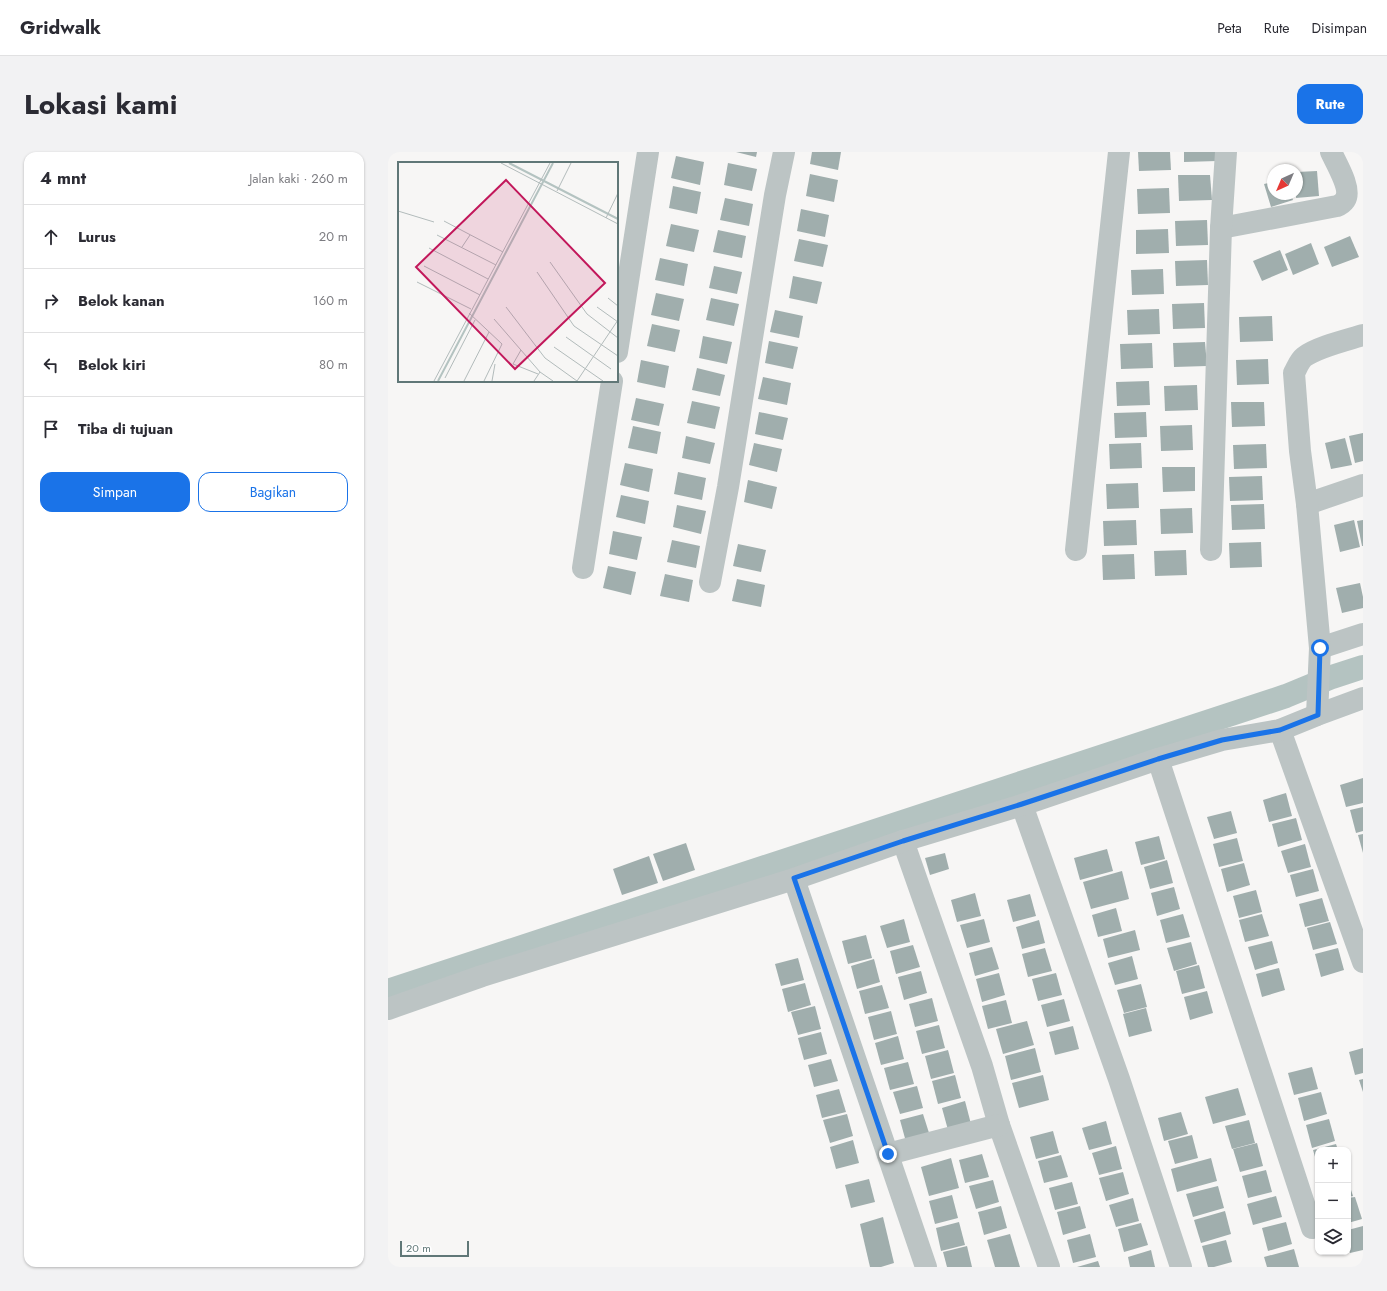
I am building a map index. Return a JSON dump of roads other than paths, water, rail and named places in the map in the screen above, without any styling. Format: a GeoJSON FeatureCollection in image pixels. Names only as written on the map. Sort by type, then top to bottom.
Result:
{"type":"FeatureCollection","features":[{"type":"Feature","properties":{"kind":"street"},"geometry":{"type":"LineString","coordinates":[[618,346],[648,152]]}},
{"type":"Feature","properties":{"kind":"street"},"geometry":{"type":"LineString","coordinates":[[710,582],[728,486],[775,195],[784,152]]}},
{"type":"Feature","properties":{"kind":"street"},"geometry":{"type":"LineString","coordinates":[[1076,550],[1119,152]]}},
{"type":"Feature","properties":{"kind":"street"},"geometry":{"type":"LineString","coordinates":[[1211,550],[1221,228],[1226,152]]}},
{"type":"Feature","properties":{"kind":"street"},"geometry":{"type":"LineString","coordinates":[[1221,228],[1337,206],[1345,201],[1347,194],[1346,185],[1331,152]]}},
{"type":"Feature","properties":{"kind":"street"},"geometry":{"type":"LineString","coordinates":[[1318,706],[1320,648],[1300,451],[1294,373],[1298,364],[1314,351],[1363,335]]}},
{"type":"Feature","properties":{"kind":"street"},"geometry":{"type":"LineString","coordinates":[[583,568],[612,382]]}},
{"type":"Feature","properties":{"kind":"street"},"geometry":{"type":"LineString","coordinates":[[1306,504],[1363,485]]}},
{"type":"Feature","properties":{"kind":"street"},"geometry":{"type":"LineString","coordinates":[[1320,648],[1363,634]]}},
{"type":"Feature","properties":{"kind":"street"},"geometry":{"type":"LineString","coordinates":[[388,1009],[482,976],[794,878],[903,841],[1022,804],[1158,759],[1222,740],[1280,730],[1318,706],[1363,698]]}},
{"type":"Feature","properties":{"kind":"street"},"geometry":{"type":"LineString","coordinates":[[1280,730],[1363,962]]}},
{"type":"Feature","properties":{"kind":"street"},"geometry":{"type":"LineString","coordinates":[[1158,759],[1312,1228]]}},
{"type":"Feature","properties":{"kind":"street"},"geometry":{"type":"LineString","coordinates":[[1022,804],[1119,1079],[1181,1267]]}},
{"type":"Feature","properties":{"kind":"street"},"geometry":{"type":"LineString","coordinates":[[903,841],[982,1066],[999,1125],[1048,1267]]}},
{"type":"Feature","properties":{"kind":"street"},"geometry":{"type":"LineString","coordinates":[[794,878],[926,1267]]}},
{"type":"Feature","properties":{"kind":"street"},"geometry":{"type":"LineString","coordinates":[[888,1154],[999,1125]]}},
{"type":"Feature","properties":{"kind":"waterway"},"geometry":{"type":"LineString","coordinates":[[388,991],[1286,696],[1332,677],[1363,667]]}}]}
